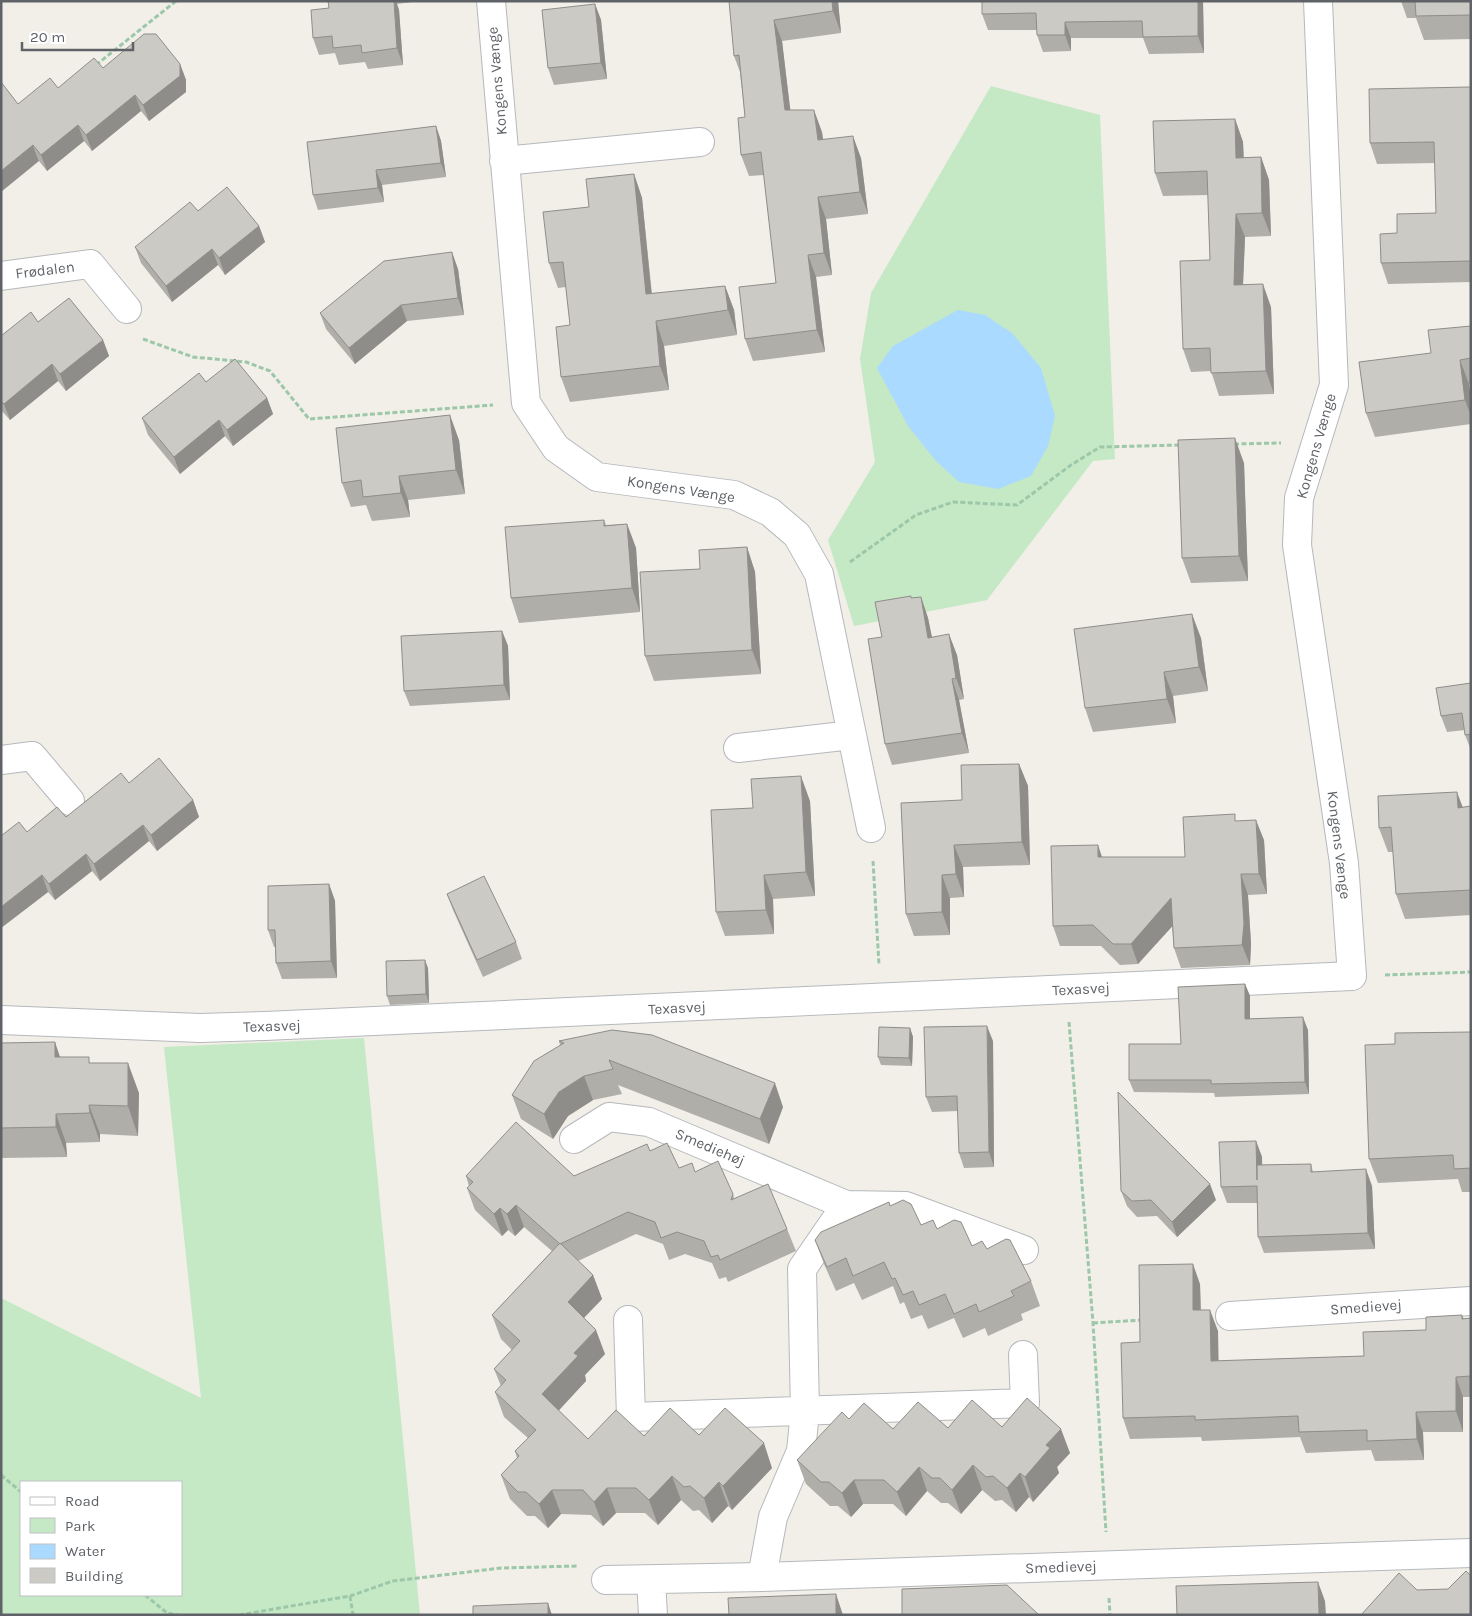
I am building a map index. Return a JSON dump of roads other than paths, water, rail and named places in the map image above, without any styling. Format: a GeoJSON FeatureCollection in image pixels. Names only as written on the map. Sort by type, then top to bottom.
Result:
{"type":"FeatureCollection","features":[{"type":"Feature","properties":{"kind":"street","name":"Kongens Vænge"},"geometry":{"type":"LineString","coordinates":[[491,1],[526,403],[556,448],[597,477],[734,495],[770,512],[796,535],[819,574],[872,828]]}},
{"type":"Feature","properties":{"kind":"street","name":"Kongens Vænge"},"geometry":{"type":"LineString","coordinates":[[1318,1],[1334,385],[1299,498],[1297,545],[1344,863],[1352,976]]}},
{"type":"Feature","properties":{"kind":"street"},"geometry":{"type":"LineString","coordinates":[[504,161],[700,142]]}},
{"type":"Feature","properties":{"kind":"street","name":"Frødalen"},"geometry":{"type":"LineString","coordinates":[[1,276],[90,264],[127,309]]}},
{"type":"Feature","properties":{"kind":"street"},"geometry":{"type":"LineString","coordinates":[[738,748],[852,735]]}},
{"type":"Feature","properties":{"kind":"street"},"geometry":{"type":"LineString","coordinates":[[1,760],[32,756],[70,801]]}},
{"type":"Feature","properties":{"kind":"street","name":"Texasvej"},"geometry":{"type":"LineString","coordinates":[[1,1020],[200,1028],[265,1026],[1352,976]]}},
{"type":"Feature","properties":{"kind":"street","name":"Smediehøj"},"geometry":{"type":"LineString","coordinates":[[574,1139],[609,1117],[649,1122],[846,1204],[906,1206],[1024,1250]]}},
{"type":"Feature","properties":{"kind":"street"},"geometry":{"type":"LineString","coordinates":[[762,1577],[773,1516],[801,1452],[805,1412],[802,1270],[846,1204]]}},
{"type":"Feature","properties":{"kind":"street","name":"Smedievej"},"geometry":{"type":"LineString","coordinates":[[1230,1316],[1471,1301]]}},
{"type":"Feature","properties":{"kind":"street"},"geometry":{"type":"LineString","coordinates":[[628,1320],[631,1417],[1024,1403],[1023,1355]]}},
{"type":"Feature","properties":{"kind":"street","name":"Smedievej"},"geometry":{"type":"LineString","coordinates":[[606,1580],[762,1577],[1471,1553]]}},
{"type":"Feature","properties":{"kind":"street"},"geometry":{"type":"LineString","coordinates":[[651,1580],[653,1615]]}},
{"type":"Feature","properties":{"kind":"water"},"geometry":{"type":"Polygon","coordinates":[[[958,310],[985,315],[1012,333],[1041,368],[1055,416],[1048,446],[1031,476],[998,489],[959,482],[936,461],[908,426],[877,368],[893,346],[958,310]]]}}]}
